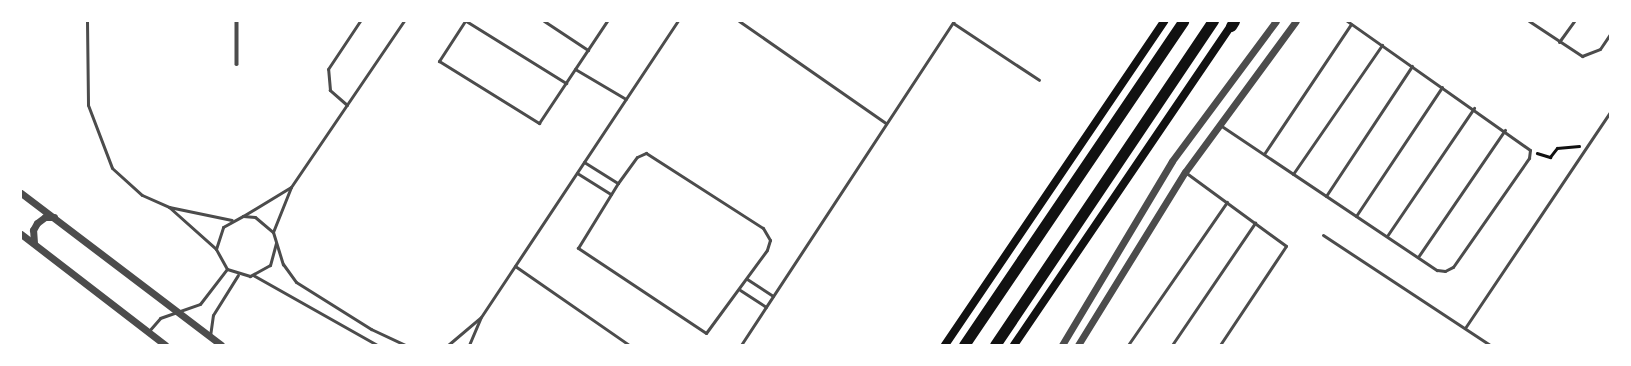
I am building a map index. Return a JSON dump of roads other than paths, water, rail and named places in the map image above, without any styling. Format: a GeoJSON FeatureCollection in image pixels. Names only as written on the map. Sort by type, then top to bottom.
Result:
{"type":"FeatureCollection","features":[{"type":"Feature","properties":{"kind":"highway"},"geometry":{"type":"LineString","coordinates":[[964,345],[1183,21]]}},
{"type":"Feature","properties":{"kind":"highway"},"geometry":{"type":"LineString","coordinates":[[995,345],[1213,21]]}},
{"type":"Feature","properties":{"kind":"main road"},"geometry":{"type":"LineString","coordinates":[[945,345],[1164,21]]}},
{"type":"Feature","properties":{"kind":"main road"},"geometry":{"type":"LineString","coordinates":[[1014,345],[1233,23]]}},
{"type":"Feature","properties":{"kind":"street"},"geometry":{"type":"LineString","coordinates":[[237,21],[237,64]]}},
{"type":"Feature","properties":{"kind":"street"},"geometry":{"type":"LineString","coordinates":[[1062,345],[1172,162],[1276,21]]}},
{"type":"Feature","properties":{"kind":"street"},"geometry":{"type":"LineString","coordinates":[[1078,345],[1185,172],[1296,21]]}},
{"type":"Feature","properties":{"kind":"street"},"geometry":{"type":"LineString","coordinates":[[21,193],[221,345]]}},
{"type":"Feature","properties":{"kind":"street"},"geometry":{"type":"LineString","coordinates":[[34,243],[33,230],[37,223],[45,217],[54,218]]}},
{"type":"Feature","properties":{"kind":"street"},"geometry":{"type":"LineString","coordinates":[[21,234],[165,345]]}},
{"type":"Feature","properties":{"kind":"lane"},"geometry":{"type":"LineString","coordinates":[[87,21],[88,105],[112,168],[142,195],[169,207],[232,220]]}},
{"type":"Feature","properties":{"kind":"lane"},"geometry":{"type":"LineString","coordinates":[[347,105],[330,90],[328,69],[360,21]]}},
{"type":"Feature","properties":{"kind":"lane"},"geometry":{"type":"LineString","coordinates":[[273,232],[291,187],[404,21]]}},
{"type":"Feature","properties":{"kind":"lane"},"geometry":{"type":"LineString","coordinates":[[566,83],[466,21],[439,61],[539,123],[566,83],[607,21]]}},
{"type":"Feature","properties":{"kind":"lane"},"geometry":{"type":"LineString","coordinates":[[544,21],[588,50]]}},
{"type":"Feature","properties":{"kind":"lane"},"geometry":{"type":"LineString","coordinates":[[469,345],[481,317],[678,21]]}},
{"type":"Feature","properties":{"kind":"lane"},"geometry":{"type":"LineString","coordinates":[[739,21],[886,124]]}},
{"type":"Feature","properties":{"kind":"lane"},"geometry":{"type":"LineString","coordinates":[[1219,124],[1437,270],[1445,271],[1453,267],[1529,158],[1530,150],[1474,108],[1347,21]]}},
{"type":"Feature","properties":{"kind":"lane"},"geometry":{"type":"LineString","coordinates":[[1529,21],[1577,55],[1587,56],[1600,49],[1610,34]]}},
{"type":"Feature","properties":{"kind":"lane"},"geometry":{"type":"LineString","coordinates":[[1559,42],[1574,21]]}},
{"type":"Feature","properties":{"kind":"lane"},"geometry":{"type":"LineString","coordinates":[[741,345],[953,22],[1039,80]]}},
{"type":"Feature","properties":{"kind":"lane"},"geometry":{"type":"LineString","coordinates":[[1264,154],[1352,24]]}},
{"type":"Feature","properties":{"kind":"lane"},"geometry":{"type":"LineString","coordinates":[[1293,174],[1382,45]]}},
{"type":"Feature","properties":{"kind":"lane"},"geometry":{"type":"LineString","coordinates":[[1326,196],[1412,66]]}},
{"type":"Feature","properties":{"kind":"lane"},"geometry":{"type":"LineString","coordinates":[[575,69],[626,99]]}},
{"type":"Feature","properties":{"kind":"lane"},"geometry":{"type":"LineString","coordinates":[[1356,216],[1442,87]]}},
{"type":"Feature","properties":{"kind":"lane"},"geometry":{"type":"LineString","coordinates":[[1387,236],[1474,108]]}},
{"type":"Feature","properties":{"kind":"lane"},"geometry":{"type":"LineString","coordinates":[[1464,328],[1610,112]]}},
{"type":"Feature","properties":{"kind":"lane"},"geometry":{"type":"LineString","coordinates":[[1418,257],[1505,130]]}},
{"type":"Feature","properties":{"kind":"lane"},"geometry":{"type":"LineString","coordinates":[[646,153],[654,156],[763,228],[770,240],[767,250],[740,290],[706,333],[581,252],[579,244],[611,194],[637,157],[646,153]]}},
{"type":"Feature","properties":{"kind":"lane"},"geometry":{"type":"LineString","coordinates":[[584,162],[618,183]]}},
{"type":"Feature","properties":{"kind":"lane"},"geometry":{"type":"LineString","coordinates":[[1185,172],[1286,246],[1220,345]]}},
{"type":"Feature","properties":{"kind":"lane"},"geometry":{"type":"LineString","coordinates":[[577,173],[611,194]]}},
{"type":"Feature","properties":{"kind":"lane"},"geometry":{"type":"LineString","coordinates":[[216,249],[220,232],[232,220],[243,216],[291,187]]}},
{"type":"Feature","properties":{"kind":"lane"},"geometry":{"type":"LineString","coordinates":[[1128,345],[1226,202]]}},
{"type":"Feature","properties":{"kind":"lane"},"geometry":{"type":"LineString","coordinates":[[169,207],[216,249],[227,269],[238,275],[253,275],[377,345]]}},
{"type":"Feature","properties":{"kind":"lane"},"geometry":{"type":"LineString","coordinates":[[243,216],[265,223],[273,232],[283,264],[296,282],[371,329],[405,345]]}},
{"type":"Feature","properties":{"kind":"lane"},"geometry":{"type":"LineString","coordinates":[[1172,345],[1255,223]]}},
{"type":"Feature","properties":{"kind":"lane"},"geometry":{"type":"LineString","coordinates":[[1323,235],[1490,345]]}},
{"type":"Feature","properties":{"kind":"lane"},"geometry":{"type":"LineString","coordinates":[[253,275],[270,265],[276,243]]}},
{"type":"Feature","properties":{"kind":"lane"},"geometry":{"type":"LineString","coordinates":[[515,266],[629,345]]}},
{"type":"Feature","properties":{"kind":"lane"},"geometry":{"type":"LineString","coordinates":[[148,332],[160,318],[179,313],[200,304],[227,269]]}},
{"type":"Feature","properties":{"kind":"lane"},"geometry":{"type":"LineString","coordinates":[[210,336],[213,315],[238,275]]}},
{"type":"Feature","properties":{"kind":"lane"},"geometry":{"type":"LineString","coordinates":[[747,279],[773,296]]}},
{"type":"Feature","properties":{"kind":"lane"},"geometry":{"type":"LineString","coordinates":[[740,290],[766,307]]}},
{"type":"Feature","properties":{"kind":"lane"},"geometry":{"type":"LineString","coordinates":[[448,345],[481,317]]}}]}
